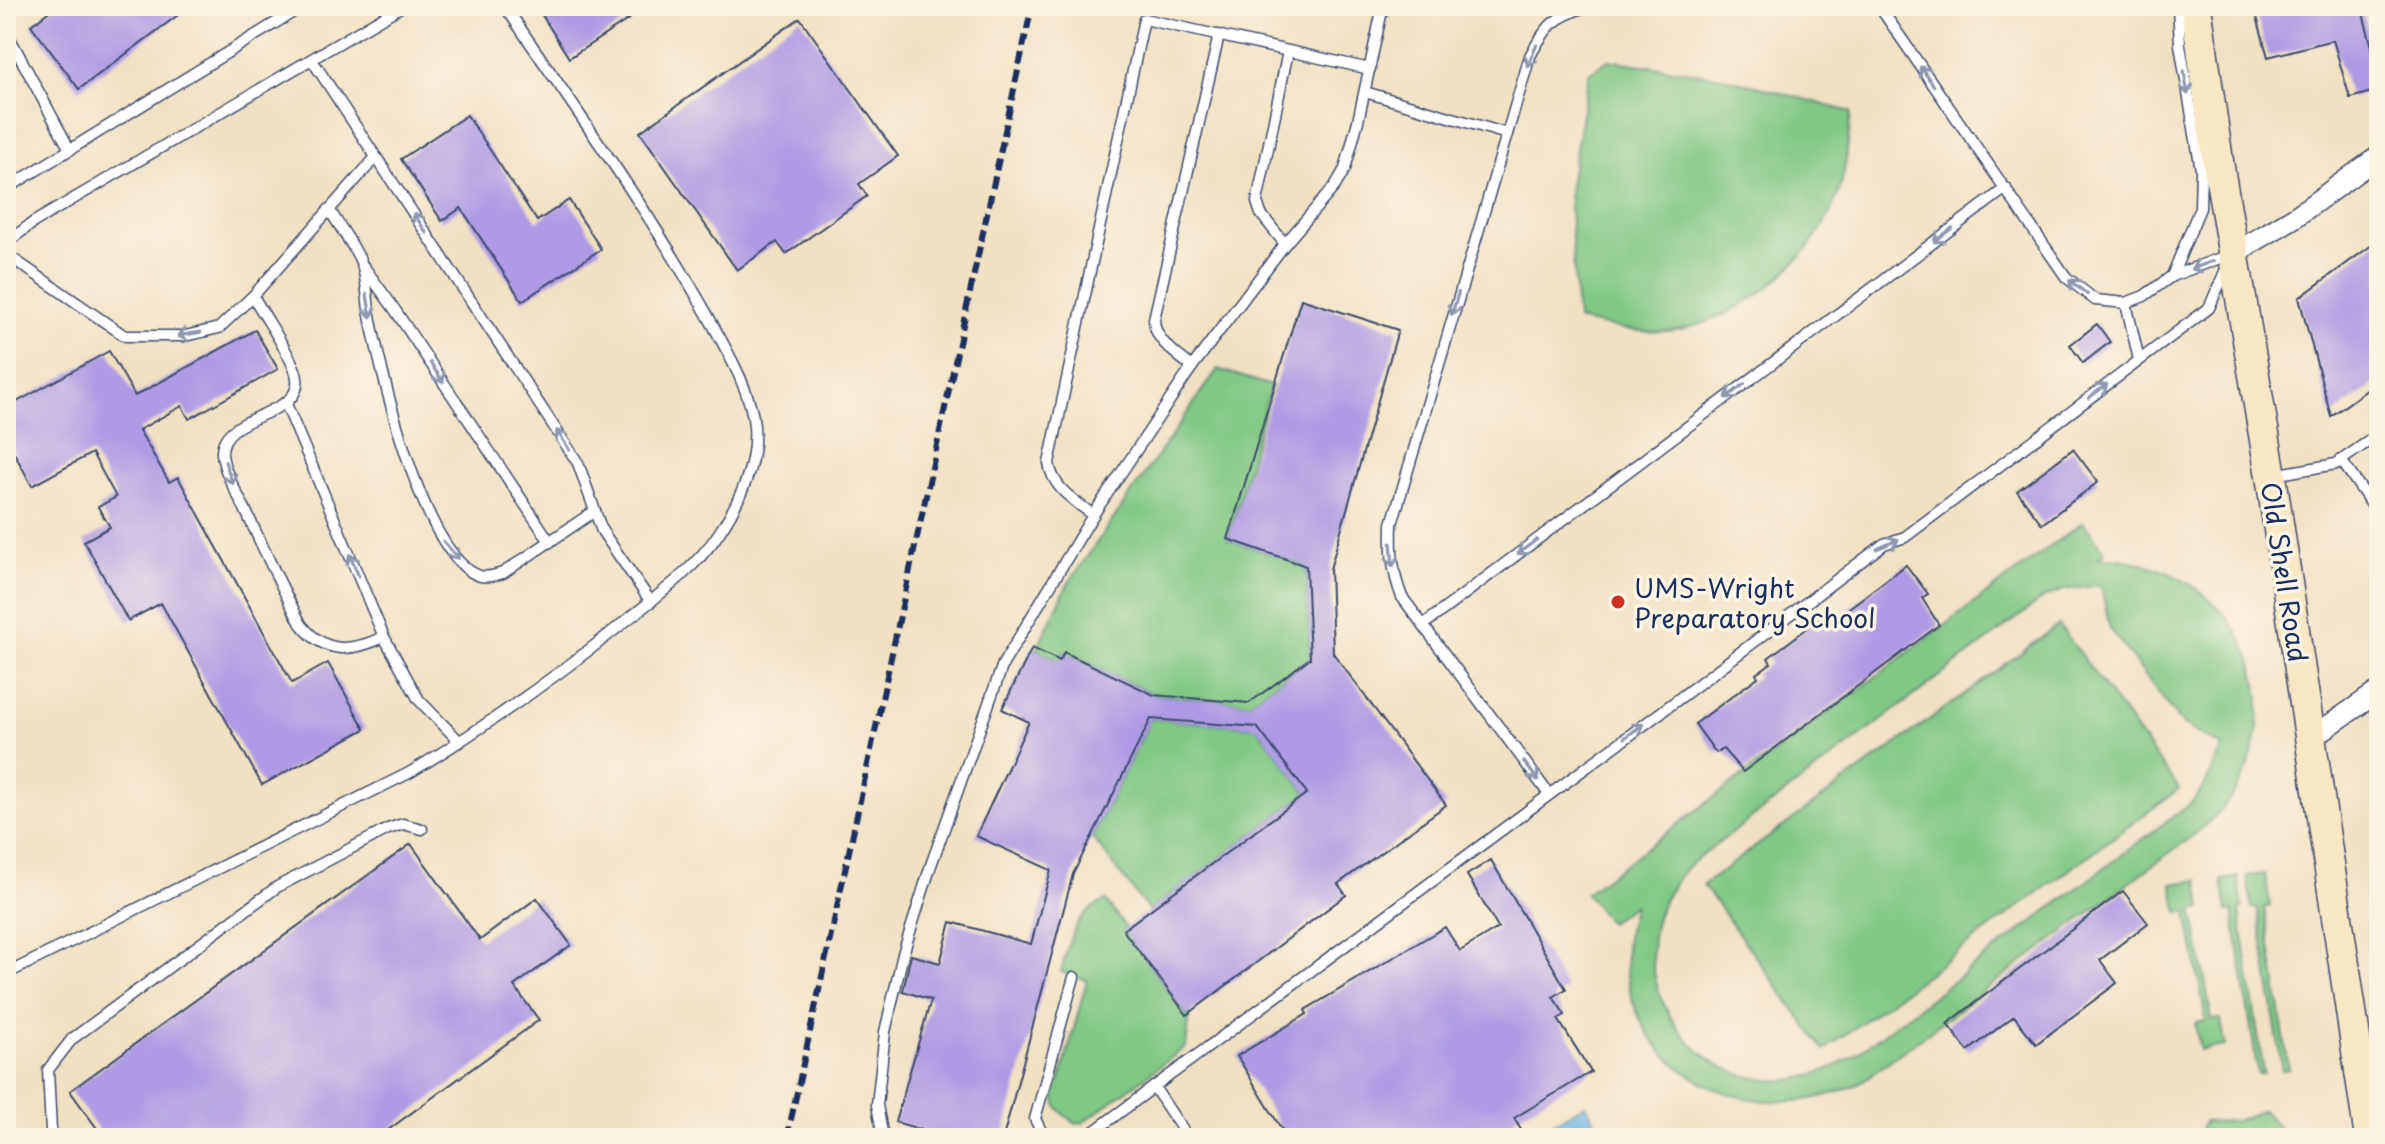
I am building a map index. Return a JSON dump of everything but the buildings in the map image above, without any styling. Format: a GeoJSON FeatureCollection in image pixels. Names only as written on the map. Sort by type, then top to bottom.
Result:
{"type":"FeatureCollection","features":[{"type":"Feature","properties":{"kind":"street","name":"Old Shell Road"},"geometry":{"type":"LineString","coordinates":[[2196,6],[2233,254],[2271,476],[2370,1138]]}},
{"type":"Feature","properties":{"kind":"street"},"geometry":{"type":"LineString","coordinates":[[2233,254],[2295,217],[2379,156]]}},
{"type":"Feature","properties":{"kind":"street"},"geometry":{"type":"LineString","coordinates":[[2311,738],[2379,691]]}},
{"type":"Feature","properties":{"kind":"lane"},"geometry":{"type":"LineString","coordinates":[[6,189],[303,6]]}},
{"type":"Feature","properties":{"kind":"lane"},"geometry":{"type":"LineString","coordinates":[[6,243],[34,222],[402,6]]}},
{"type":"Feature","properties":{"kind":"lane"},"geometry":{"type":"LineString","coordinates":[[6,974],[409,773],[460,742],[575,662],[689,569],[719,534],[745,487],[753,459],[755,424],[737,368],[680,264],[505,6]]}},
{"type":"Feature","properties":{"kind":"lane"},"geometry":{"type":"LineString","coordinates":[[883,1138],[877,1105],[885,1032],[903,954],[931,865],[1003,664],[1093,515],[1192,367],[1345,169],[1383,6]]}},
{"type":"Feature","properties":{"kind":"lane"},"geometry":{"type":"LineString","coordinates":[[1548,793],[1402,597],[1390,551],[1392,524],[1530,56],[1544,31],[1561,15],[1587,6]]}},
{"type":"Feature","properties":{"kind":"lane"},"geometry":{"type":"LineString","coordinates":[[1879,6],[2066,277],[2095,300],[2126,303],[2144,296],[2172,276],[2233,254]]}},
{"type":"Feature","properties":{"kind":"lane"},"geometry":{"type":"LineString","coordinates":[[2172,276],[2200,208],[2201,170],[2180,45],[2178,6]]}},
{"type":"Feature","properties":{"kind":"lane"},"geometry":{"type":"LineString","coordinates":[[1093,515],[1057,487],[1049,463],[1144,19],[1370,69]]}},
{"type":"Feature","properties":{"kind":"lane"},"geometry":{"type":"LineString","coordinates":[[6,31],[70,150]]}},
{"type":"Feature","properties":{"kind":"lane"},"geometry":{"type":"LineString","coordinates":[[1192,367],[1163,342],[1154,330],[1154,319],[1219,35]]}},
{"type":"Feature","properties":{"kind":"lane"},"geometry":{"type":"LineString","coordinates":[[1285,244],[1261,214],[1257,202],[1288,51]]}},
{"type":"Feature","properties":{"kind":"lane"},"geometry":{"type":"LineString","coordinates":[[312,60],[578,463],[602,531],[651,602]]}},
{"type":"Feature","properties":{"kind":"lane"},"geometry":{"type":"LineString","coordinates":[[1365,92],[1507,134]]}},
{"type":"Feature","properties":{"kind":"lane"},"geometry":{"type":"LineString","coordinates":[[6,254],[125,336],[185,336],[219,328],[253,296],[376,157]]}},
{"type":"Feature","properties":{"kind":"lane"},"geometry":{"type":"LineString","coordinates":[[1423,625],[2006,188]]}},
{"type":"Feature","properties":{"kind":"lane"},"geometry":{"type":"LineString","coordinates":[[329,209],[361,262],[550,542]]}},
{"type":"Feature","properties":{"kind":"lane"},"geometry":{"type":"LineString","coordinates":[[1085,1138],[1884,544],[1905,537],[2209,308],[2233,254]]}},
{"type":"Feature","properties":{"kind":"lane"},"geometry":{"type":"LineString","coordinates":[[361,262],[382,368],[421,496],[439,536],[466,568],[478,576],[503,573],[595,511]]}},
{"type":"Feature","properties":{"kind":"lane"},"geometry":{"type":"LineString","coordinates":[[253,296],[296,372],[296,388],[286,404],[233,429],[222,452],[230,479],[295,614],[313,639],[326,646],[344,649],[384,637]]}},
{"type":"Feature","properties":{"kind":"lane"},"geometry":{"type":"LineString","coordinates":[[2126,303],[2139,360]]}},
{"type":"Feature","properties":{"kind":"lane"},"geometry":{"type":"LineString","coordinates":[[286,404],[384,637],[419,700],[460,742]]}},
{"type":"Feature","properties":{"kind":"lane"},"geometry":{"type":"LineString","coordinates":[[2271,476],[2336,464],[2379,434]]}},
{"type":"Feature","properties":{"kind":"lane"},"geometry":{"type":"LineString","coordinates":[[2341,460],[2377,512]]}},
{"type":"Feature","properties":{"kind":"lane"},"geometry":{"type":"LineString","coordinates":[[55,1138],[51,1130],[48,1070],[72,1039],[277,887],[388,829],[403,824],[422,829]]}},
{"type":"Feature","properties":{"kind":"lane"},"geometry":{"type":"LineString","coordinates":[[1049,1138],[1044,1137],[1035,1119],[1074,977]]}},
{"type":"Feature","properties":{"kind":"lane"},"geometry":{"type":"LineString","coordinates":[[1154,1087],[1188,1138]]}},
{"type":"Feature","properties":{"kind":"green space"},"geometry":{"type":"Polygon","coordinates":[[[1608,60],[1723,77],[1851,112],[1840,186],[1827,219],[1813,241],[1777,280],[1756,296],[1710,321],[1659,332],[1577,320],[1569,191],[1589,73],[1608,60]]]}},
{"type":"Feature","properties":{"kind":"green space"},"geometry":{"type":"Polygon","coordinates":[[[1218,369],[1271,386],[1228,539],[1306,566],[1310,658],[1249,703],[1154,695],[1064,652],[1060,661],[1036,650],[1068,584],[1218,369]]]}},
{"type":"Feature","properties":{"kind":"green space"},"geometry":{"type":"Polygon","coordinates":[[[2083,522],[2105,552],[2098,558],[2143,564],[2182,579],[2214,604],[2238,635],[2254,671],[2259,710],[2253,752],[2234,793],[2221,810],[2196,833],[1860,1083],[1812,1099],[1764,1101],[1721,1091],[1682,1070],[1652,1039],[1633,1001],[1626,956],[1634,905],[1609,923],[1586,893],[2083,522]],[[2101,585],[2063,590],[2045,597],[1687,867],[1660,909],[1655,925],[1653,959],[1659,991],[1672,1020],[1692,1045],[1718,1064],[1747,1076],[1779,1080],[1813,1075],[1833,1067],[1852,1057],[2191,803],[2205,785],[2223,747],[2182,724],[2110,629],[2101,585]]]}},
{"type":"Feature","properties":{"kind":"green space"},"geometry":{"type":"Polygon","coordinates":[[[2059,625],[2179,789],[1824,1050],[1703,885],[2059,625]]]}},
{"type":"Feature","properties":{"kind":"green space"},"geometry":{"type":"Polygon","coordinates":[[[1151,719],[1257,727],[1307,793],[1149,911],[1092,837],[1151,719]]]}},
{"type":"Feature","properties":{"kind":"green space"},"geometry":{"type":"Polygon","coordinates":[[[2265,874],[2270,906],[2264,907],[2289,1069],[2282,1070],[2258,908],[2252,908],[2247,876],[2265,874]]]}},
{"type":"Feature","properties":{"kind":"green space"},"geometry":{"type":"Polygon","coordinates":[[[2238,877],[2243,908],[2239,910],[2264,1074],[2258,1074],[2233,911],[2227,911],[2222,880],[2238,877]]]}},
{"type":"Feature","properties":{"kind":"green space"},"geometry":{"type":"Polygon","coordinates":[[[2198,880],[2202,908],[2193,910],[2212,1020],[2221,1019],[2225,1046],[2200,1050],[2195,1023],[2206,1021],[2187,911],[2178,912],[2172,884],[2198,880]]]}},
{"type":"Feature","properties":{"kind":"green space"},"geometry":{"type":"Polygon","coordinates":[[[1106,901],[1186,1015],[1190,1013],[1186,1047],[1082,1123],[1076,1124],[1058,1108],[1055,1092],[1087,980],[1061,972],[1074,929],[1095,906],[1106,901]]]}},
{"type":"Feature","properties":{"kind":"green space"},"geometry":{"type":"Polygon","coordinates":[[[2263,1110],[2287,1138],[2196,1138],[2204,1122],[2236,1121],[2263,1110]]]}},
{"type":"Feature","properties":{"kind":"water"},"geometry":{"type":"Polygon","coordinates":[[[1585,1104],[1605,1138],[1545,1138],[1541,1130],[1585,1104]]]}},
{"type":"Feature","properties":{"kind":"railway"},"geometry":{"type":"LineString","coordinates":[[787,1138],[1032,6]]}},
{"type":"Feature","properties":{"kind":"place","name":"UMS-Wright Preparatory School"},"geometry":{"type":"Point","coordinates":[1618,602]}}]}
